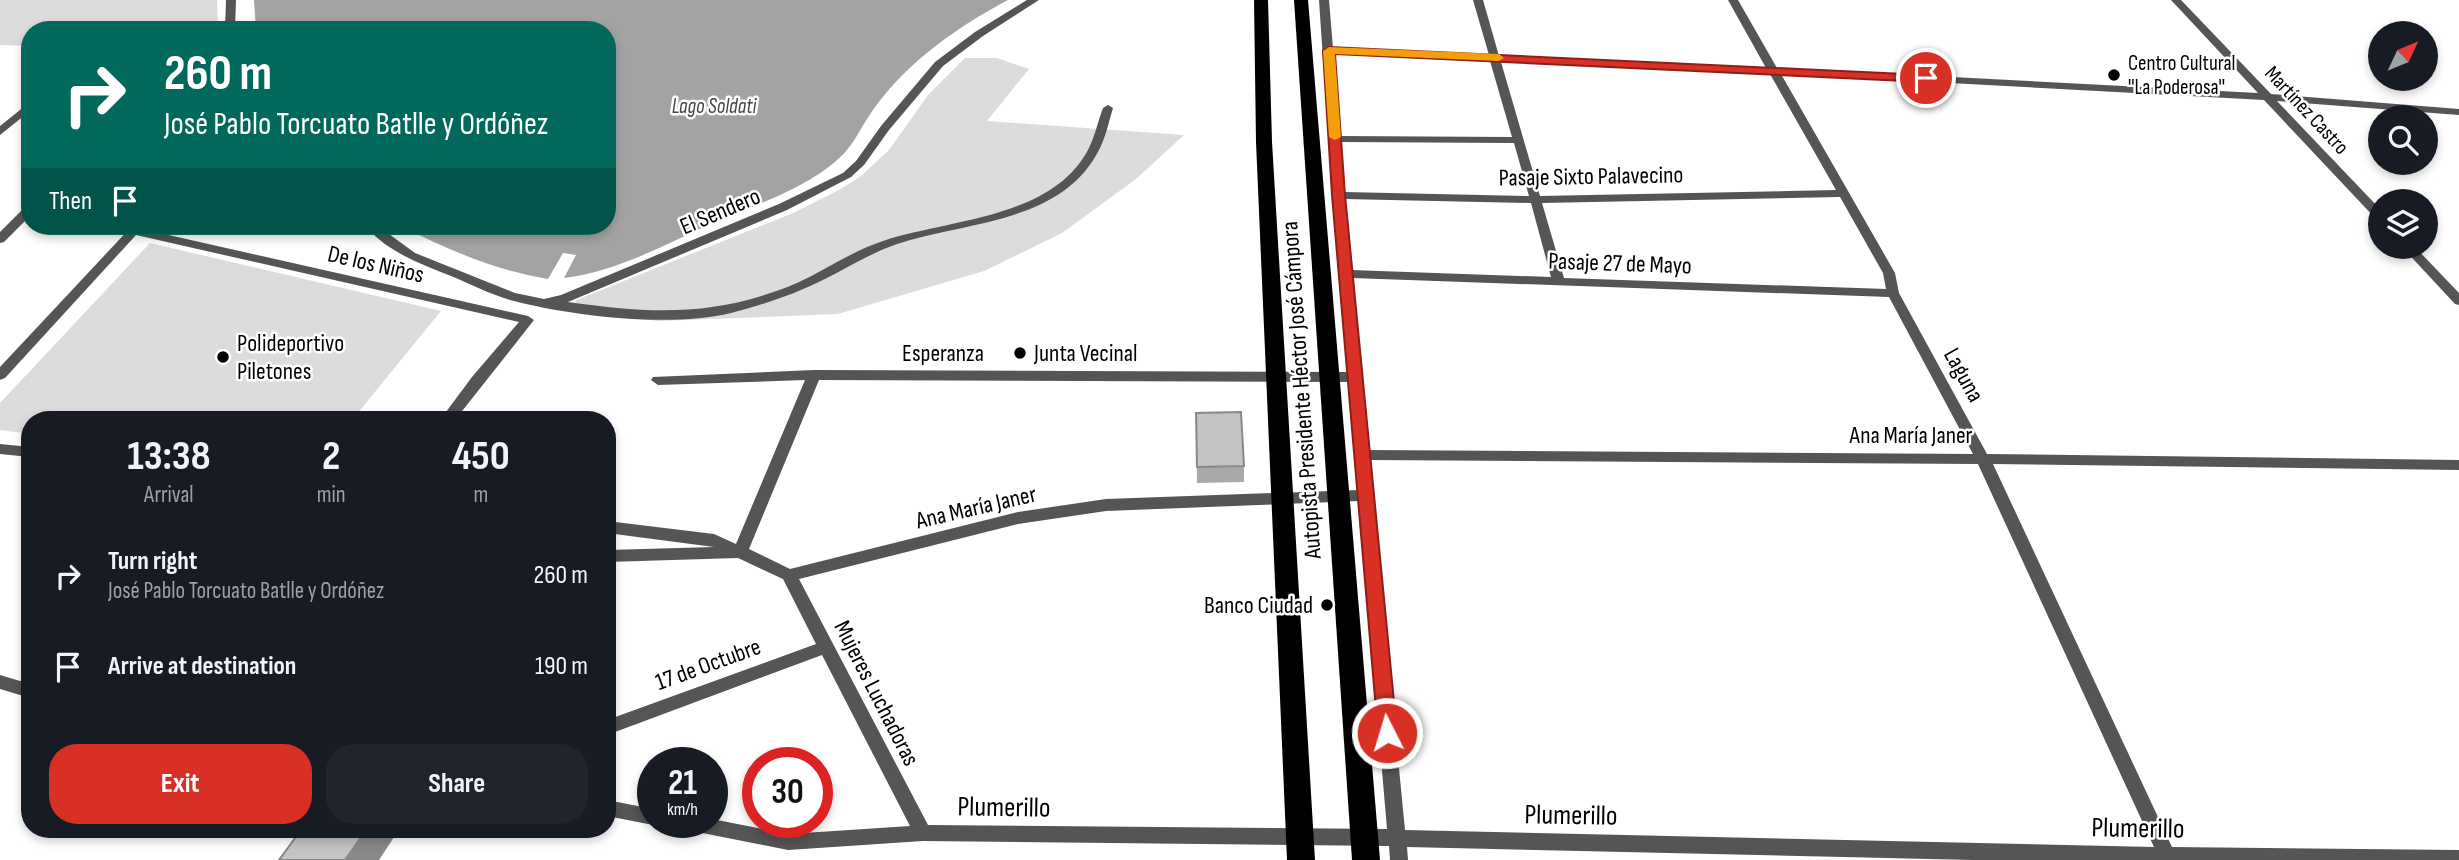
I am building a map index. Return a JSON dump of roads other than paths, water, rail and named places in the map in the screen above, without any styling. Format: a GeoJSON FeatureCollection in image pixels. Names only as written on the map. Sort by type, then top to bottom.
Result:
{"type":"FeatureCollection","features":[{"type":"Feature","properties":{"kind":"highway","name":"Autopista Presidente Héctor José Cámpora"},"geometry":{"type":"LineString","coordinates":[[1261,0],[1264,142],[1301,860]]}},
{"type":"Feature","properties":{"kind":"highway","name":"Autopista Presidente Héctor José Cámpora"},"geometry":{"type":"LineString","coordinates":[[1301,0],[1366,860]]}},
{"type":"Feature","properties":{"kind":"street"},"geometry":{"type":"LineString","coordinates":[[230,21],[231,0]]}},
{"type":"Feature","properties":{"kind":"street","name":"El Sendero"},"geometry":{"type":"LineString","coordinates":[[544,303],[599,286],[783,207],[847,175],[865,157],[885,128],[939,64],[979,34],[1034,0]]}},
{"type":"Feature","properties":{"kind":"street"},"geometry":{"type":"LineString","coordinates":[[1324,0],[1338,195],[1399,860]]}},
{"type":"Feature","properties":{"kind":"street"},"geometry":{"type":"LineString","coordinates":[[1478,0],[1559,282]]}},
{"type":"Feature","properties":{"kind":"street","name":"Laguna"},"geometry":{"type":"LineString","coordinates":[[1733,0],[1889,273],[1893,293],[1983,459],[2168,858]]}},
{"type":"Feature","properties":{"kind":"street","name":"Martínez Castro"},"geometry":{"type":"LineString","coordinates":[[2176,0],[2368,203]]}},
{"type":"Feature","properties":{"kind":"street"},"geometry":{"type":"LineString","coordinates":[[1329,51],[1774,70],[2269,97],[2459,111]]}},
{"type":"Feature","properties":{"kind":"street"},"geometry":{"type":"LineString","coordinates":[[383,235],[411,256],[512,296],[544,303],[646,315],[715,312],[770,297],[801,285],[875,247],[1003,217],[1051,195],[1084,169],[1101,135],[1108,108]]}},
{"type":"Feature","properties":{"kind":"street"},"geometry":{"type":"LineString","coordinates":[[0,132],[21,113]]}},
{"type":"Feature","properties":{"kind":"street"},"geometry":{"type":"LineString","coordinates":[[1335,139],[1518,140]]}},
{"type":"Feature","properties":{"kind":"street","name":"Pasaje Sixto Palavecino"},"geometry":{"type":"LineString","coordinates":[[1338,195],[1535,200],[1844,193]]}},
{"type":"Feature","properties":{"kind":"street"},"geometry":{"type":"LineString","coordinates":[[0,239],[21,218]]}},
{"type":"Feature","properties":{"kind":"street"},"geometry":{"type":"LineString","coordinates":[[0,375],[129,235]]}},
{"type":"Feature","properties":{"kind":"street","name":"De los Niños"},"geometry":{"type":"LineString","coordinates":[[165,235],[528,320],[454,411]]}},
{"type":"Feature","properties":{"kind":"street"},"geometry":{"type":"LineString","coordinates":[[2419,259],[2459,301]]}},
{"type":"Feature","properties":{"kind":"street","name":"Pasaje 27 de Mayo"},"geometry":{"type":"LineString","coordinates":[[1346,274],[1893,293]]}},
{"type":"Feature","properties":{"kind":"street"},"geometry":{"type":"LineString","coordinates":[[740,552],[814,375]]}},
{"type":"Feature","properties":{"kind":"street","name":"Esperanza"},"geometry":{"type":"LineString","coordinates":[[658,380],[814,375],[1354,377]]}},
{"type":"Feature","properties":{"kind":"street"},"geometry":{"type":"LineString","coordinates":[[0,449],[21,451]]}},
{"type":"Feature","properties":{"kind":"street","name":"Ana María Janer"},"geometry":{"type":"LineString","coordinates":[[1362,455],[2459,465]]}},
{"type":"Feature","properties":{"kind":"street","name":"Ana María Janer"},"geometry":{"type":"LineString","coordinates":[[789,575],[1018,518],[1106,505],[1367,495]]}},
{"type":"Feature","properties":{"kind":"street"},"geometry":{"type":"LineString","coordinates":[[616,528],[714,540],[789,575]]}},
{"type":"Feature","properties":{"kind":"street"},"geometry":{"type":"LineString","coordinates":[[616,556],[740,552]]}},
{"type":"Feature","properties":{"kind":"street","name":"Mujeres Luchadoras"},"geometry":{"type":"LineString","coordinates":[[789,575],[922,832]]}},
{"type":"Feature","properties":{"kind":"street","name":"17 de Octubre"},"geometry":{"type":"LineString","coordinates":[[616,725],[826,647]]}},
{"type":"Feature","properties":{"kind":"street"},"geometry":{"type":"LineString","coordinates":[[0,682],[21,688]]}},
{"type":"Feature","properties":{"kind":"street"},"geometry":{"type":"LineString","coordinates":[[616,810],[637,814]]}},
{"type":"Feature","properties":{"kind":"street","name":"Plumerillo"},"geometry":{"type":"LineString","coordinates":[[728,831],[788,842],[922,832],[1396,838],[2168,858],[2459,859]]}},
{"type":"Feature","properties":{"kind":"water","name":"Lago Soldati"},"geometry":{"type":"Polygon","coordinates":[[[254,0],[1008,0],[952,34],[917,61],[887,92],[847,150],[819,174],[766,201],[603,270],[564,278],[576,255],[563,253],[548,279],[472,258],[420,235],[616,235],[616,21],[255,21],[254,0]]]}},
{"type":"Feature","properties":{"kind":"place","name":"Centro Cultural ''La Poderosa''"},"geometry":{"type":"Point","coordinates":[2114,75]}},
{"type":"Feature","properties":{"kind":"place","name":"Junta Vecinal"},"geometry":{"type":"Point","coordinates":[1020,353]}},
{"type":"Feature","properties":{"kind":"place","name":"Polideportivo Piletones"},"geometry":{"type":"Point","coordinates":[223,357]}},
{"type":"Feature","properties":{"kind":"place","name":"Banco Ciudad"},"geometry":{"type":"Point","coordinates":[1327,605]}}]}
